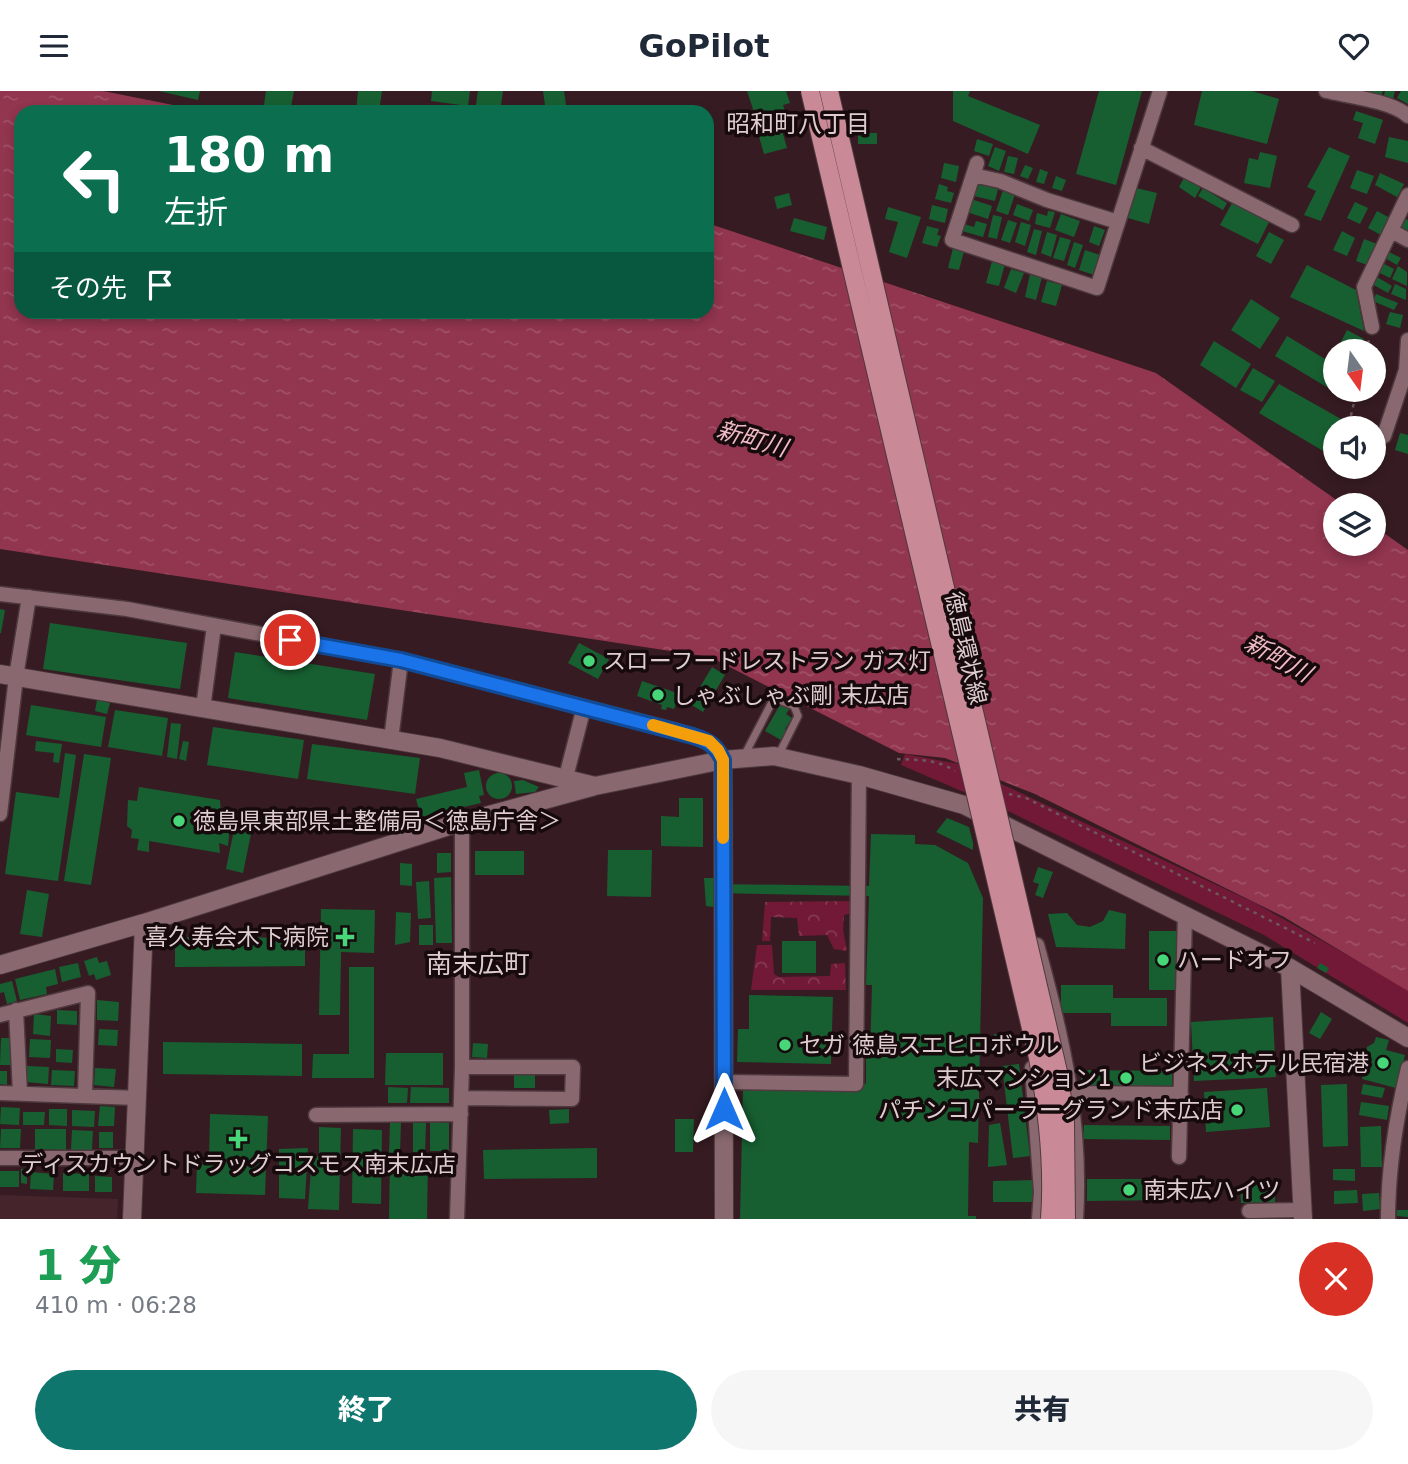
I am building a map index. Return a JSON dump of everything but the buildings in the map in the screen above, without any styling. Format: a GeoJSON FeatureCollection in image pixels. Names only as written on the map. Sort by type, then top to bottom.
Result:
{"type":"FeatureCollection","features":[{"type":"Feature","properties":{"kind":"main road","name":"徳島環状線"},"geometry":{"type":"LineString","coordinates":[[810,91],[1038,1058],[1049,1139],[1052,1195],[1050,1219]]}},
{"type":"Feature","properties":{"kind":"main road","name":"徳島環状線"},"geometry":{"type":"LineString","coordinates":[[829,91],[1059,1076],[1066,1135],[1066,1219]]}},
{"type":"Feature","properties":{"kind":"street"},"geometry":{"type":"LineString","coordinates":[[1118,222],[1047,200],[975,169],[952,240],[1097,288],[1160,91]]}},
{"type":"Feature","properties":{"kind":"street"},"geometry":{"type":"LineString","coordinates":[[1326,91],[1376,102],[1408,116]]}},
{"type":"Feature","properties":{"kind":"street"},"geometry":{"type":"LineString","coordinates":[[1141,148],[1292,225]]}},
{"type":"Feature","properties":{"kind":"street"},"geometry":{"type":"LineString","coordinates":[[1373,327],[1364,287],[1408,195]]}},
{"type":"Feature","properties":{"kind":"street"},"geometry":{"type":"LineString","coordinates":[[1392,231],[1408,240]]}},
{"type":"Feature","properties":{"kind":"street"},"geometry":{"type":"LineString","coordinates":[[1386,430],[1406,370],[1408,340]]}},
{"type":"Feature","properties":{"kind":"street"},"geometry":{"type":"LineString","coordinates":[[0,594],[127,609],[401,660],[709,741],[723,760],[724,1219]]}},
{"type":"Feature","properties":{"kind":"street"},"geometry":{"type":"LineString","coordinates":[[0,814],[8,676],[29,597]]}},
{"type":"Feature","properties":{"kind":"street"},"geometry":{"type":"LineString","coordinates":[[202,708],[214,626]]}},
{"type":"Feature","properties":{"kind":"street"},"geometry":{"type":"LineString","coordinates":[[391,740],[401,660]]}},
{"type":"Feature","properties":{"kind":"street"},"geometry":{"type":"LineString","coordinates":[[8,676],[440,748],[594,786]]}},
{"type":"Feature","properties":{"kind":"street"},"geometry":{"type":"LineString","coordinates":[[566,777],[584,707]]}},
{"type":"Feature","properties":{"kind":"street"},"geometry":{"type":"LineString","coordinates":[[0,965],[144,923],[462,822],[594,786],[723,760],[777,757],[859,775],[964,805],[1290,968],[1408,1038]]}},
{"type":"Feature","properties":{"kind":"street"},"geometry":{"type":"LineString","coordinates":[[724,1082],[856,1084],[859,775]]}},
{"type":"Feature","properties":{"kind":"street"},"geometry":{"type":"LineString","coordinates":[[995,820],[1031,924],[1068,1070],[1076,1155],[1076,1219]]}},
{"type":"Feature","properties":{"kind":"street"},"geometry":{"type":"LineString","coordinates":[[457,1219],[462,1067],[462,822]]}},
{"type":"Feature","properties":{"kind":"street"},"geometry":{"type":"LineString","coordinates":[[1001,841],[1006,931],[1033,1070],[1041,1192],[1039,1219]]}},
{"type":"Feature","properties":{"kind":"street"},"geometry":{"type":"LineString","coordinates":[[1178,1157],[1185,914]]}},
{"type":"Feature","properties":{"kind":"street"},"geometry":{"type":"LineString","coordinates":[[132,1219],[144,923]]}},
{"type":"Feature","properties":{"kind":"street"},"geometry":{"type":"LineString","coordinates":[[1249,1211],[1303,1215],[1290,968]]}},
{"type":"Feature","properties":{"kind":"street"},"geometry":{"type":"LineString","coordinates":[[1020,998],[1049,989]]}},
{"type":"Feature","properties":{"kind":"street"},"geometry":{"type":"LineString","coordinates":[[0,1015],[88,993],[85,1095]]}},
{"type":"Feature","properties":{"kind":"street"},"geometry":{"type":"LineString","coordinates":[[16,1010],[20,1093]]}},
{"type":"Feature","properties":{"kind":"street"},"geometry":{"type":"LineString","coordinates":[[461,1098],[572,1099],[573,1067],[462,1067]]}},
{"type":"Feature","properties":{"kind":"street"},"geometry":{"type":"LineString","coordinates":[[1388,1219],[1395,1123],[1408,1068]]}},
{"type":"Feature","properties":{"kind":"street"},"geometry":{"type":"LineString","coordinates":[[1033,1070],[1068,1070]]}},
{"type":"Feature","properties":{"kind":"street"},"geometry":{"type":"LineString","coordinates":[[0,1093],[137,1098]]}},
{"type":"Feature","properties":{"kind":"street"},"geometry":{"type":"LineString","coordinates":[[1072,1093],[1181,1094]]}},
{"type":"Feature","properties":{"kind":"street"},"geometry":{"type":"LineString","coordinates":[[316,1115],[461,1114]]}},
{"type":"Feature","properties":{"kind":"street"},"geometry":{"type":"LineString","coordinates":[[1038,1153],[1076,1155]]}},
{"type":"Feature","properties":{"kind":"street"},"geometry":{"type":"LineString","coordinates":[[0,1158],[134,1158]]}},
{"type":"Feature","properties":{"kind":"lane"},"geometry":{"type":"LineString","coordinates":[[743,758],[771,704],[779,700],[794,706],[798,716],[777,757]]}},
{"type":"Feature","properties":{"kind":"path"},"geometry":{"type":"LineString","coordinates":[[897,759],[930,760],[956,771]]}},
{"type":"Feature","properties":{"kind":"path"},"geometry":{"type":"LineString","coordinates":[[1005,793],[1026,798],[1315,943]]}},
{"type":"Feature","properties":{"kind":"shaded area"},"geometry":{"type":"Polygon","coordinates":[[[0,1195],[118,1199],[117,1219],[0,1219],[0,1195]]]}},
{"type":"Feature","properties":{"kind":"green space"},"geometry":{"type":"Polygon","coordinates":[[[905,754],[959,764],[1255,903],[1408,989],[1408,1023],[1264,935],[1010,812],[901,765],[905,754]]]}},
{"type":"Feature","properties":{"kind":"green space"},"geometry":{"type":"Polygon","coordinates":[[[851,901],[852,913],[844,915],[843,930],[847,951],[834,949],[827,935],[799,936],[797,918],[771,917],[770,941],[762,941],[765,902],[851,901]]]}},
{"type":"Feature","properties":{"kind":"green space"},"geometry":{"type":"Polygon","coordinates":[[[757,945],[772,945],[774,974],[779,977],[830,976],[831,964],[845,963],[846,990],[751,990],[757,945]]]}},
{"type":"Feature","properties":{"kind":"water","name":"新町川"},"geometry":{"type":"Polygon","coordinates":[[[0,91],[103,91],[173,105],[14,105],[14,319],[714,319],[714,225],[1156,373],[1327,493],[1323,493],[1323,556],[1386,556],[1386,534],[1408,550],[1408,991],[1284,917],[1035,794],[945,758],[899,753],[710,657],[0,549],[0,91]]]}},
{"type":"Feature","properties":{"kind":"slow traffic"},"geometry":{"type":"LineString","coordinates":[[653,725],[709,741],[718,750],[723,760],[723,838]]}},
{"type":"Feature","properties":{"kind":"place","name":"スローフードレストラン ガス灯"},"geometry":{"type":"Point","coordinates":[589,661]}},
{"type":"Feature","properties":{"kind":"place","name":"しゃぶしゃぶ剛 末広店"},"geometry":{"type":"Point","coordinates":[658,695]}},
{"type":"Feature","properties":{"kind":"place","name":"徳島県東部県土整備局＜徳島庁舎＞"},"geometry":{"type":"Point","coordinates":[179,821]}},
{"type":"Feature","properties":{"kind":"place","name":"喜久寿会木下病院"},"geometry":{"type":"Point","coordinates":[345,937]}},
{"type":"Feature","properties":{"kind":"place","name":"ハードオフ"},"geometry":{"type":"Point","coordinates":[1163,960]}},
{"type":"Feature","properties":{"kind":"place","name":"セガ 徳島スエヒロボウル"},"geometry":{"type":"Point","coordinates":[785,1045]}},
{"type":"Feature","properties":{"kind":"place","name":"ビジネスホテル民宿港"},"geometry":{"type":"Point","coordinates":[1383,1063]}},
{"type":"Feature","properties":{"kind":"place","name":"末広マンション1"},"geometry":{"type":"Point","coordinates":[1126,1078]}},
{"type":"Feature","properties":{"kind":"place","name":"パチンコパーラーグランド末広店"},"geometry":{"type":"Point","coordinates":[1237,1110]}},
{"type":"Feature","properties":{"kind":"place","name":"ディスカウントドラッグコスモス南末広店"},"geometry":{"type":"Point","coordinates":[238,1139]}},
{"type":"Feature","properties":{"kind":"place","name":"南末広ハイツ"},"geometry":{"type":"Point","coordinates":[1129,1190]}},
{"type":"Feature","properties":{"kind":"district","name":"昭和町八丁目"},"geometry":{"type":"Point","coordinates":[798,124]}},
{"type":"Feature","properties":{"kind":"district","name":"南末広町"},"geometry":{"type":"Point","coordinates":[478,964]}},
{"type":"Feature","properties":{"kind":"route"},"geometry":{"type":"LineString","coordinates":[[290,640],[401,660],[584,707],[709,741],[718,750],[723,760],[724,1109]]}}]}
